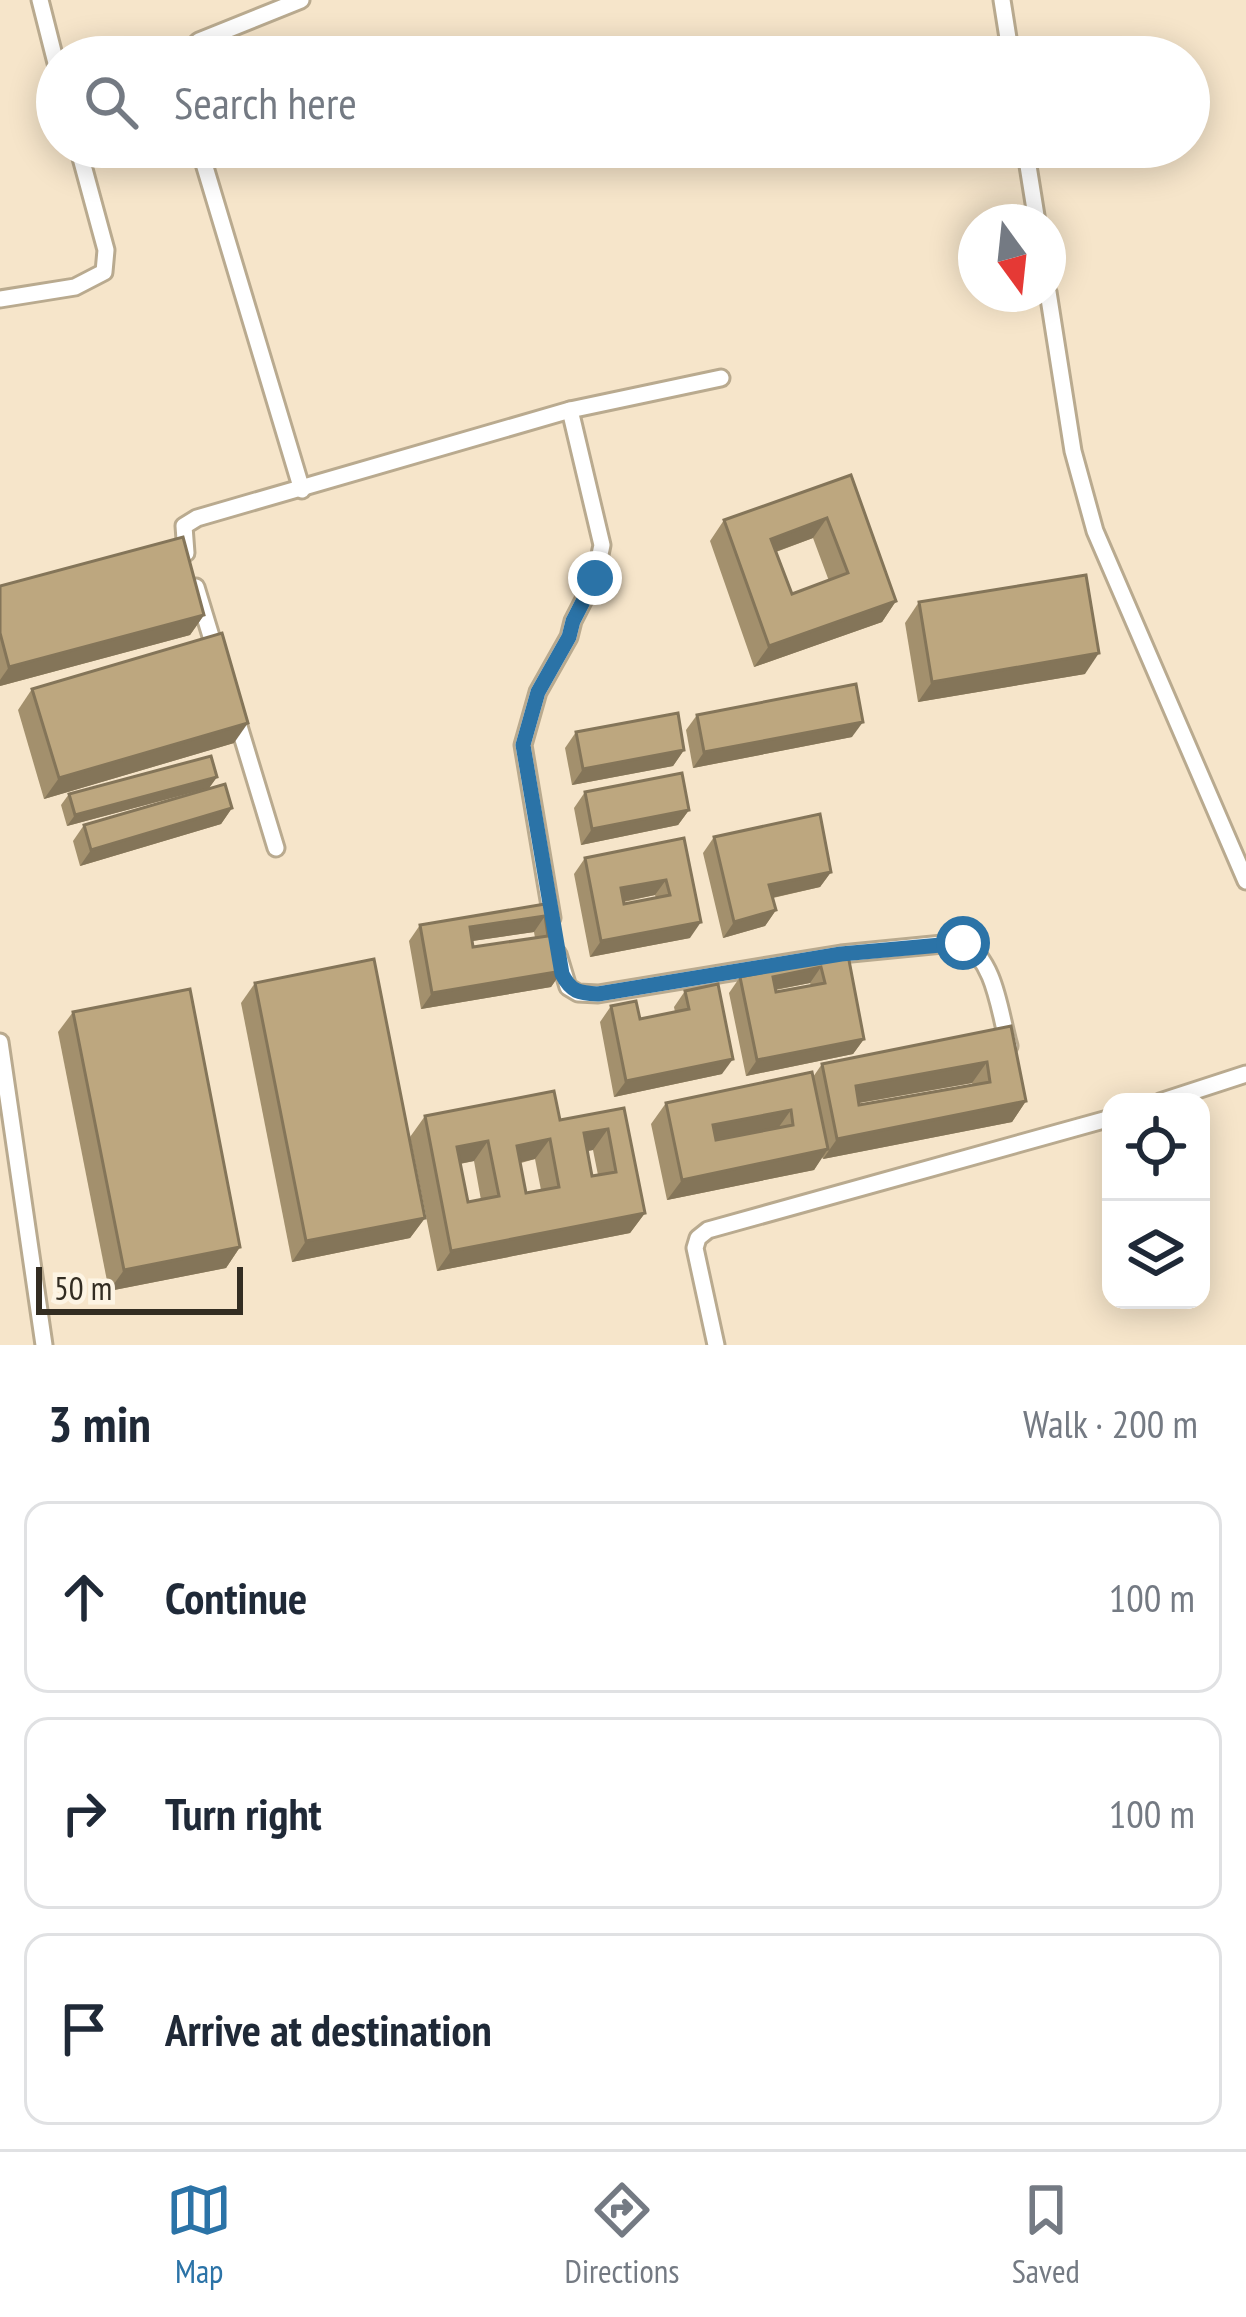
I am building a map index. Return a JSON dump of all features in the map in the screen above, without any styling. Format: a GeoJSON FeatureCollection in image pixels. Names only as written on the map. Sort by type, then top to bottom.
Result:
{"type":"FeatureCollection","features":[{"type":"Feature","properties":{"kind":"lane"},"geometry":{"type":"LineString","coordinates":[[40,0],[49,36]]}},
{"type":"Feature","properties":{"kind":"lane"},"geometry":{"type":"LineString","coordinates":[[209,36],[301,0]]}},
{"type":"Feature","properties":{"kind":"lane"},"geometry":{"type":"LineString","coordinates":[[1002,0],[1008,36]]}},
{"type":"Feature","properties":{"kind":"lane"},"geometry":{"type":"LineString","coordinates":[[0,299],[75,287],[104,272],[106,250],[84,168]]}},
{"type":"Feature","properties":{"kind":"lane"},"geometry":{"type":"LineString","coordinates":[[205,168],[302,490]]}},
{"type":"Feature","properties":{"kind":"lane"},"geometry":{"type":"LineString","coordinates":[[1028,168],[1034,204]]}},
{"type":"Feature","properties":{"kind":"lane"},"geometry":{"type":"LineString","coordinates":[[1051,312],[1073,451],[1095,531],[1246,881]]}},
{"type":"Feature","properties":{"kind":"lane"},"geometry":{"type":"LineString","coordinates":[[223,673],[182,542],[184,526],[197,518],[570,410],[721,377]]}},
{"type":"Feature","properties":{"kind":"lane"},"geometry":{"type":"LineString","coordinates":[[570,410],[602,545],[601,561],[569,637],[538,692],[523,745],[568,987],[598,994],[841,954],[963,943],[981,957],[989,972],[1016,1072]]}},
{"type":"Feature","properties":{"kind":"lane"},"geometry":{"type":"LineString","coordinates":[[229,695],[276,848]]}},
{"type":"Feature","properties":{"kind":"lane"},"geometry":{"type":"LineString","coordinates":[[0,1042],[44,1345]]}},
{"type":"Feature","properties":{"kind":"lane"},"geometry":{"type":"LineString","coordinates":[[1188,1093],[1246,1074]]}},
{"type":"Feature","properties":{"kind":"lane"},"geometry":{"type":"LineString","coordinates":[[716,1345],[694,1248],[708,1230],[1102,1121]]}},
{"type":"Feature","properties":{"kind":"building"},"geometry":{"type":"Polygon","coordinates":[[[851,475],[896,601],[769,646],[724,520],[851,475]],[[827,518],[771,539],[792,594],[848,573],[827,518]]]}},
{"type":"Feature","properties":{"kind":"building"},"geometry":{"type":"Polygon","coordinates":[[[183,537],[204,615],[9,667],[0,633],[0,586],[183,537]]]}},
{"type":"Feature","properties":{"kind":"building"},"geometry":{"type":"Polygon","coordinates":[[[1086,575],[1099,653],[932,682],[919,602],[1086,575]]]}},
{"type":"Feature","properties":{"kind":"building"},"geometry":{"type":"Polygon","coordinates":[[[222,633],[248,723],[59,778],[32,689],[222,633]]]}},
{"type":"Feature","properties":{"kind":"building"},"geometry":{"type":"Polygon","coordinates":[[[856,684],[863,722],[704,752],[697,715],[856,684]]]}},
{"type":"Feature","properties":{"kind":"building"},"geometry":{"type":"Polygon","coordinates":[[[678,713],[684,750],[583,769],[576,732],[678,713]]]}},
{"type":"Feature","properties":{"kind":"building"},"geometry":{"type":"Polygon","coordinates":[[[211,756],[217,777],[75,815],[69,794],[211,756]]]}},
{"type":"Feature","properties":{"kind":"building"},"geometry":{"type":"Polygon","coordinates":[[[682,773],[689,810],[592,829],[585,792],[682,773]]]}},
{"type":"Feature","properties":{"kind":"building"},"geometry":{"type":"Polygon","coordinates":[[[225,784],[232,808],[91,850],[84,825],[225,784]]]}},
{"type":"Feature","properties":{"kind":"building"},"geometry":{"type":"Polygon","coordinates":[[[820,814],[831,872],[769,885],[776,910],[734,922],[714,837],[820,814]]]}},
{"type":"Feature","properties":{"kind":"building"},"geometry":{"type":"Polygon","coordinates":[[[684,838],[701,922],[601,941],[585,858],[684,838]],[[666,880],[621,888],[624,904],[670,895],[666,880]]]}},
{"type":"Feature","properties":{"kind":"building"},"geometry":{"type":"Polygon","coordinates":[[[551,903],[562,971],[432,993],[420,925],[551,903]],[[545,916],[470,927],[473,947],[548,936],[545,916]]]}},
{"type":"Feature","properties":{"kind":"building"},"geometry":{"type":"Polygon","coordinates":[[[848,955],[864,1039],[757,1060],[740,977],[848,955]],[[821,967],[773,977],[776,992],[825,983],[821,967]]]}},
{"type":"Feature","properties":{"kind":"building"},"geometry":{"type":"Polygon","coordinates":[[[374,959],[425,1218],[306,1241],[255,983],[374,959]]]}},
{"type":"Feature","properties":{"kind":"building"},"geometry":{"type":"Polygon","coordinates":[[[718,984],[733,1059],[626,1081],[611,1006],[636,1001],[640,1019],[689,1009],[685,991],[718,984]]]}},
{"type":"Feature","properties":{"kind":"building"},"geometry":{"type":"Polygon","coordinates":[[[190,989],[240,1247],[124,1270],[73,1012],[190,989]]]}},
{"type":"Feature","properties":{"kind":"building"},"geometry":{"type":"Polygon","coordinates":[[[1011,1026],[1026,1101],[837,1139],[822,1064],[1011,1026]],[[987,1062],[856,1086],[859,1105],[990,1082],[987,1062]]]}},
{"type":"Feature","properties":{"kind":"building"},"geometry":{"type":"Polygon","coordinates":[[[812,1072],[828,1149],[682,1180],[666,1103],[812,1072]],[[791,1110],[713,1125],[716,1140],[793,1125],[791,1110]]]}},
{"type":"Feature","properties":{"kind":"building"},"geometry":{"type":"Polygon","coordinates":[[[554,1091],[560,1120],[624,1108],[645,1213],[451,1251],[425,1116],[554,1091]],[[608,1129],[584,1133],[592,1176],[616,1172],[608,1129]],[[550,1139],[517,1146],[526,1193],[559,1187],[550,1139]],[[488,1141],[457,1147],[468,1202],[499,1196],[488,1141]]]}},
{"type":"Feature","properties":{"kind":"route"},"geometry":{"type":"LineString","coordinates":[[595,578],[538,692],[523,745],[568,987],[598,994],[841,954],[963,943]]}}]}
